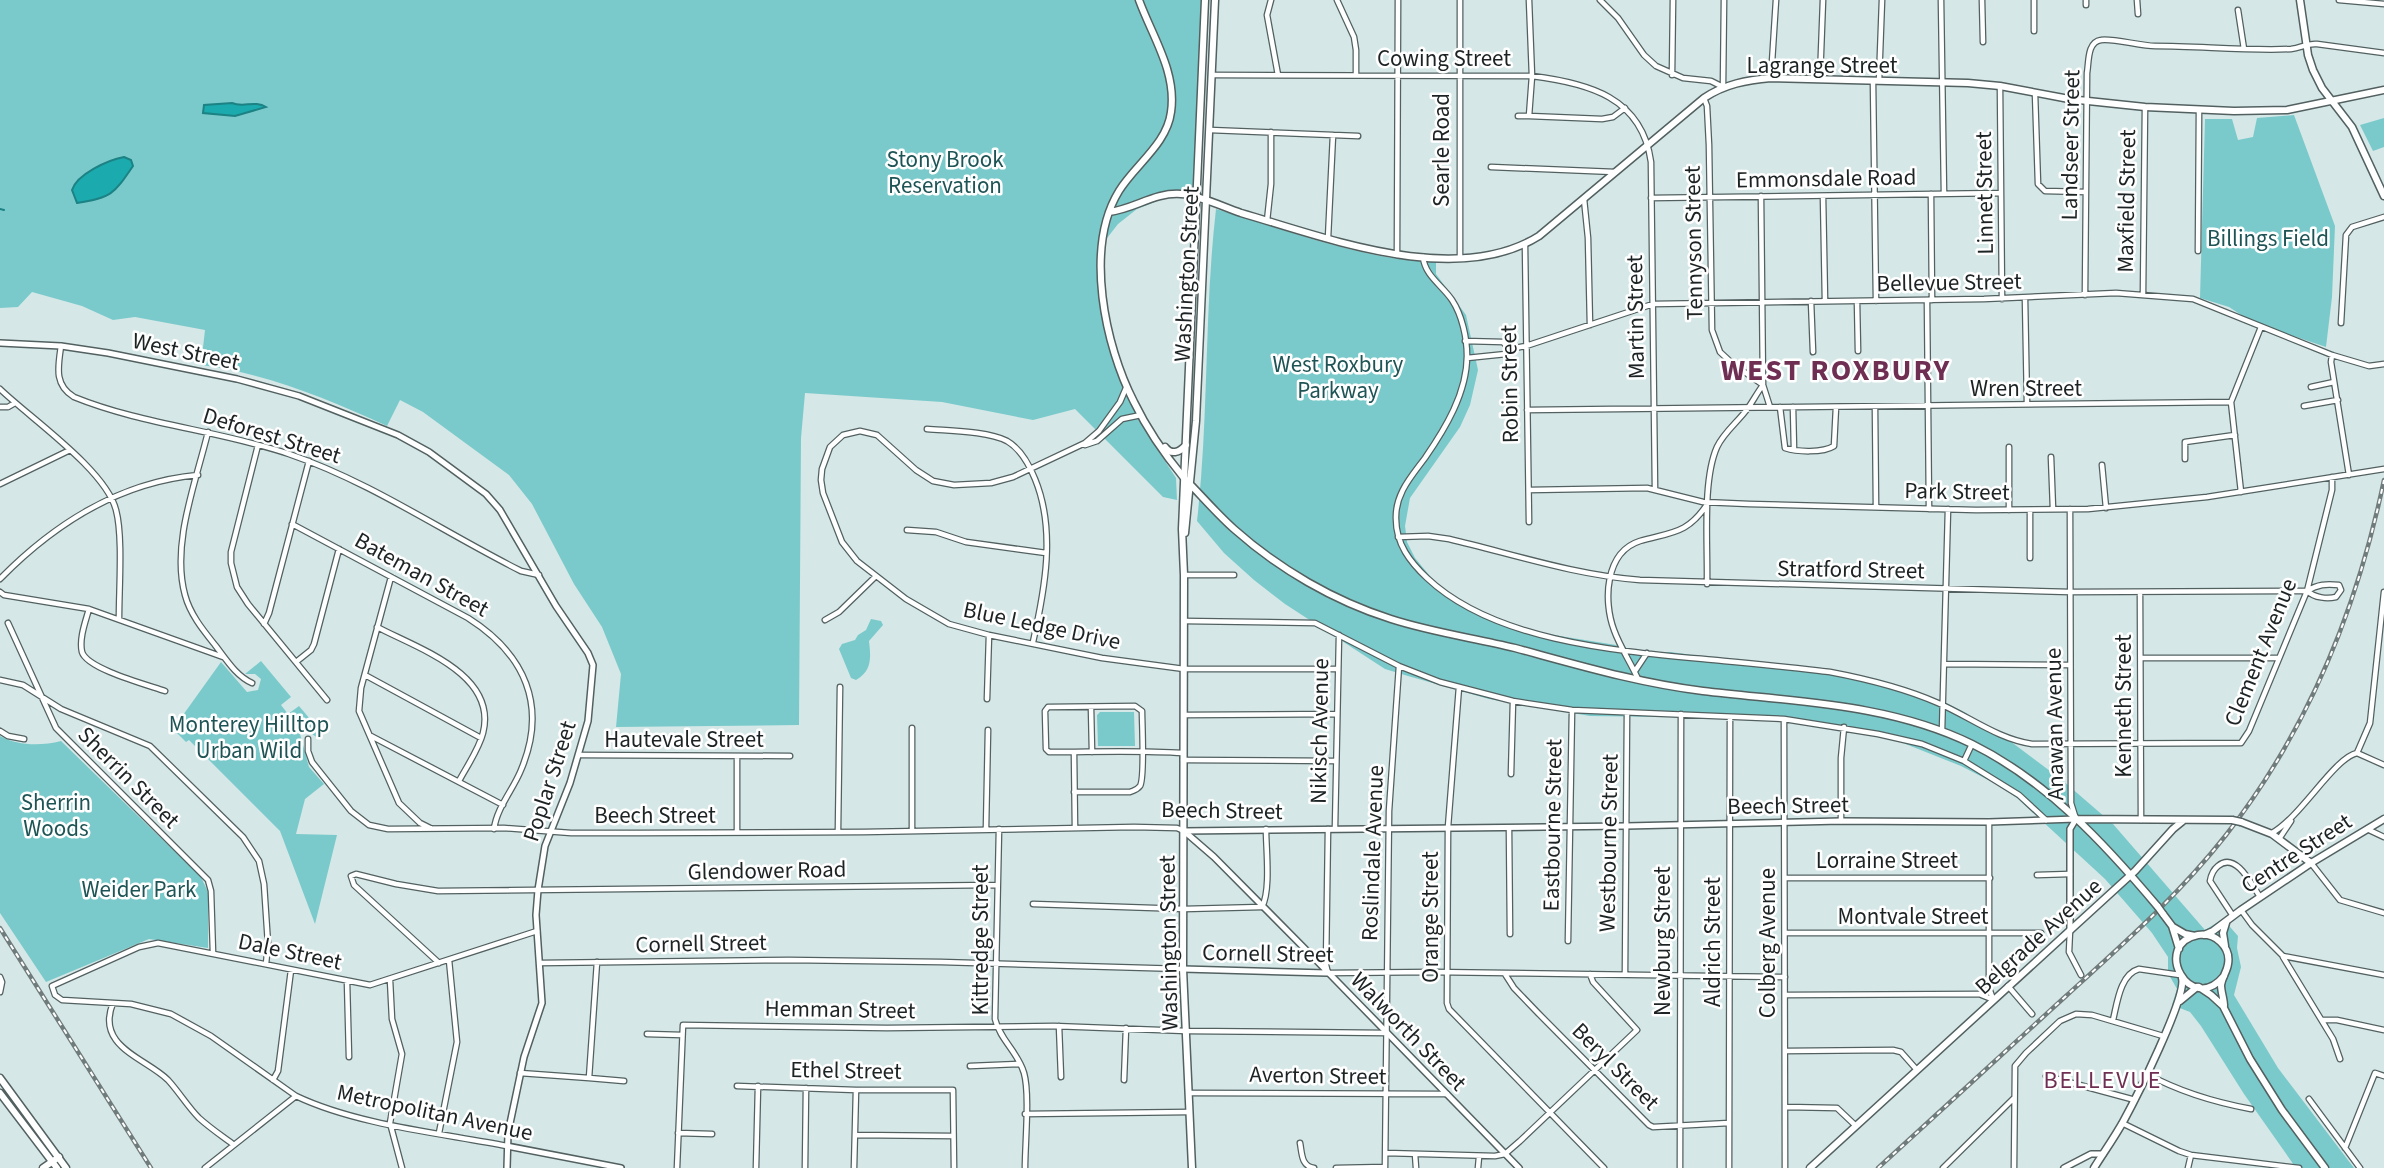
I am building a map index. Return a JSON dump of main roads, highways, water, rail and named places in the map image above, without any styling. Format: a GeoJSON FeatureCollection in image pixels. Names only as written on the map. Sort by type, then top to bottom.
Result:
{"type":"FeatureCollection","features":[{"type":"Feature","properties":{"kind":"main road"},"geometry":{"type":"LineString","coordinates":[[1139,0],[1167,68],[1171,88],[1171,115],[1162,136],[1118,192],[1109,212],[1103,229],[1100,252],[1102,282],[1109,331],[1127,387],[1147,425],[1184,478],[1234,529],[1304,580],[1343,600],[1408,624],[1506,646],[1639,681],[1853,708],[1942,731],[1972,744],[2017,770],[2076,819],[2130,875],[2172,926],[2179,943],[2176,963],[2183,985],[2179,1002],[2135,1100],[2094,1168]]}},
{"type":"Feature","properties":{"kind":"main road","name":"Washington Street"},"geometry":{"type":"LineString","coordinates":[[1192,1168],[1183,969],[1184,575],[1180,504],[1186,445],[1205,0]]}},
{"type":"Feature","properties":{"kind":"main road","name":"Washington Street"},"geometry":{"type":"LineString","coordinates":[[1182,549],[1196,421],[1215,0]]}},
{"type":"Feature","properties":{"kind":"main road"},"geometry":{"type":"LineString","coordinates":[[2300,0],[2313,69],[2330,99],[2352,127],[2384,197]]}},
{"type":"Feature","properties":{"kind":"main road","name":"Lagrange Street"},"geometry":{"type":"LineString","coordinates":[[1197,197],[1328,238],[1397,255],[1460,258],[1501,253],[1525,245],[1704,98],[1747,80],[1820,79],[2000,86],[2088,101],[2199,110],[2287,110],[2384,90]]}},
{"type":"Feature","properties":{"kind":"main road"},"geometry":{"type":"LineString","coordinates":[[1109,212],[1125,210],[1164,194],[1197,197]]}},
{"type":"Feature","properties":{"kind":"main road"},"geometry":{"type":"LineString","coordinates":[[1147,425],[1168,451],[1178,452],[1186,445]]}},
{"type":"Feature","properties":{"kind":"main road","name":"Beech Street"},"geometry":{"type":"LineString","coordinates":[[2076,819],[2185,820]]}},
{"type":"Feature","properties":{"kind":"main road","name":"Centre Street"},"geometry":{"type":"LineString","coordinates":[[2200,935],[2231,918],[2311,863],[2384,819]]}},
{"type":"Feature","properties":{"kind":"main road"},"geometry":{"type":"LineString","coordinates":[[2185,820],[2241,822],[2272,834],[2311,863]]}},
{"type":"Feature","properties":{"kind":"main road","name":"Belgrade Avenue"},"geometry":{"type":"LineString","coordinates":[[1810,1168],[2130,875],[2172,828],[2185,820]]}},
{"type":"Feature","properties":{"kind":"main road","name":"Centre Street"},"geometry":{"type":"LineString","coordinates":[[2225,948],[2223,933],[2231,918]]}},
{"type":"Feature","properties":{"kind":"main road"},"geometry":{"type":"LineString","coordinates":[[2172,926],[2182,933],[2215,938],[2225,948],[2229,960],[2221,986],[2224,1008]]}},
{"type":"Feature","properties":{"kind":"main road"},"geometry":{"type":"LineString","coordinates":[[2178,950],[2184,942],[2200,935]]}},
{"type":"Feature","properties":{"kind":"main road"},"geometry":{"type":"LineString","coordinates":[[2179,1002],[2198,987],[2212,985],[2224,975]]}},
{"type":"Feature","properties":{"kind":"main road"},"geometry":{"type":"LineString","coordinates":[[2181,976],[2212,995],[2224,1008],[2250,1059],[2325,1168]]}},
{"type":"Feature","properties":{"kind":"main road"},"geometry":{"type":"LineString","coordinates":[[0,1078],[59,1165]]}},
{"type":"Feature","properties":{"kind":"main road"},"geometry":{"type":"LineString","coordinates":[[0,1093],[59,1165]]}},
{"type":"Feature","properties":{"kind":"main road"},"geometry":{"type":"LineString","coordinates":[[43,1168],[59,1165]]}},
{"type":"Feature","properties":{"kind":"waterway"},"geometry":{"type":"LineString","coordinates":[[0,209],[4,210]]}},
{"type":"Feature","properties":{"kind":"railway"},"geometry":{"type":"LineString","coordinates":[[1878,1168],[2149,919],[2226,835],[2281,754],[2326,667],[2359,576],[2384,480]]}},
{"type":"Feature","properties":{"kind":"railway"},"geometry":{"type":"LineString","coordinates":[[0,928],[151,1168]]}},
{"type":"Feature","properties":{"kind":"district","name":"WEST ROXBURY"},"geometry":{"type":"Point","coordinates":[1836,370]}},
{"type":"Feature","properties":{"kind":"district","name":"BELLEVUE"},"geometry":{"type":"Point","coordinates":[2103,1080]}},
{"type":"Feature","properties":{"kind":"park label","name":"Stony Brook Reservation"},"geometry":{"type":"Point","coordinates":[945,172]}},
{"type":"Feature","properties":{"kind":"park label","name":"Billings Field"},"geometry":{"type":"Point","coordinates":[2268,238]}},
{"type":"Feature","properties":{"kind":"park label","name":"West Roxbury Parkway"},"geometry":{"type":"Point","coordinates":[1338,377]}},
{"type":"Feature","properties":{"kind":"park label","name":"Monterey Hilltop Urban Wild"},"geometry":{"type":"Point","coordinates":[249,737]}},
{"type":"Feature","properties":{"kind":"park label","name":"Sherrin Woods"},"geometry":{"type":"Point","coordinates":[56,815]}},
{"type":"Feature","properties":{"kind":"park label","name":"Weider Park"},"geometry":{"type":"Point","coordinates":[139,889]}}]}
